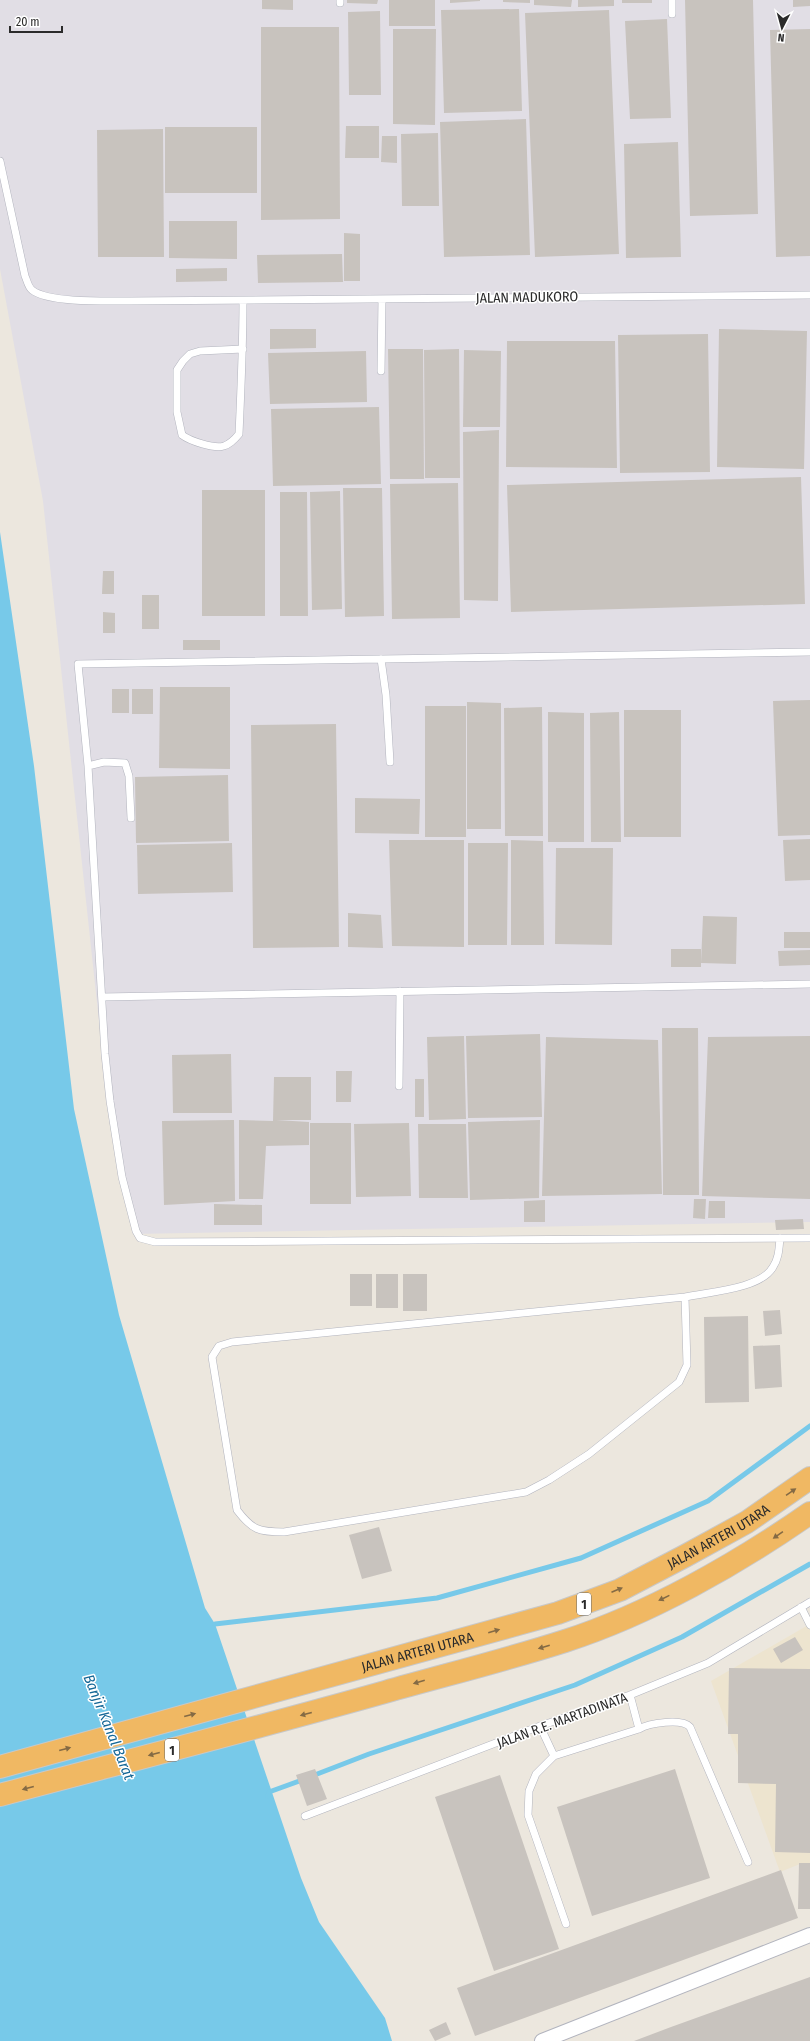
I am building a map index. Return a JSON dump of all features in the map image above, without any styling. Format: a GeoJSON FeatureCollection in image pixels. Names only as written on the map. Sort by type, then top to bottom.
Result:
{"type":"FeatureCollection","features":[{"type":"Feature","properties":{"kind":"highway","name":"JALAN ARTERI UTARA"},"geometry":{"type":"LineString","coordinates":[[0,1767],[558,1614],[620,1590],[685,1556],[747,1522],[810,1478]]}},
{"type":"Feature","properties":{"kind":"highway","name":"JALAN ARTERI UTARA"},"geometry":{"type":"LineString","coordinates":[[0,1795],[344,1704],[566,1640],[630,1615],[701,1581],[762,1546],[810,1513]]}},
{"type":"Feature","properties":{"kind":"street"},"geometry":{"type":"LineString","coordinates":[[542,2041],[810,1935]]}},
{"type":"Feature","properties":{"kind":"lane"},"geometry":{"type":"LineString","coordinates":[[672,0],[672,14]]}},
{"type":"Feature","properties":{"kind":"lane","name":"JALAN MADUKORO"},"geometry":{"type":"LineString","coordinates":[[0,161],[25,276],[31,289],[44,296],[68,299],[130,301],[243,301],[810,294]]}},
{"type":"Feature","properties":{"kind":"lane"},"geometry":{"type":"LineString","coordinates":[[381,371],[382,299]]}},
{"type":"Feature","properties":{"kind":"lane"},"geometry":{"type":"LineString","coordinates":[[243,301],[243,349],[239,434],[234,441],[224,446],[200,443],[188,439],[182,435],[178,412],[177,370],[190,354],[200,351],[243,349]]}},
{"type":"Feature","properties":{"kind":"lane"},"geometry":{"type":"LineString","coordinates":[[810,652],[78,664],[88,766],[110,1101],[122,1177],[136,1231],[140,1238],[147,1241],[810,1238]]}},
{"type":"Feature","properties":{"kind":"lane"},"geometry":{"type":"LineString","coordinates":[[381,659],[386,696],[390,762]]}},
{"type":"Feature","properties":{"kind":"lane"},"geometry":{"type":"LineString","coordinates":[[88,766],[104,762],[125,763],[130,776],[131,818]]}},
{"type":"Feature","properties":{"kind":"lane"},"geometry":{"type":"LineString","coordinates":[[102,997],[400,990],[810,984]]}},
{"type":"Feature","properties":{"kind":"lane"},"geometry":{"type":"LineString","coordinates":[[399,1086],[400,990]]}},
{"type":"Feature","properties":{"kind":"lane"},"geometry":{"type":"LineString","coordinates":[[685,1296],[687,1365],[678,1382],[589,1454],[549,1480],[526,1492],[284,1532],[264,1532],[248,1525],[237,1510],[212,1357],[219,1346],[232,1342],[685,1296],[745,1285],[760,1280],[773,1268],[779,1255],[780,1238]]}},
{"type":"Feature","properties":{"kind":"lane","name":"JALAN R.E. MARTADINATA"},"geometry":{"type":"LineString","coordinates":[[305,1816],[540,1726],[630,1695],[708,1663],[810,1602]]}},
{"type":"Feature","properties":{"kind":"lane"},"geometry":{"type":"LineString","coordinates":[[801,1607],[810,1625]]}},
{"type":"Feature","properties":{"kind":"lane"},"geometry":{"type":"LineString","coordinates":[[630,1695],[639,1729]]}},
{"type":"Feature","properties":{"kind":"lane"},"geometry":{"type":"LineString","coordinates":[[566,1924],[528,1815],[529,1791],[536,1774],[554,1756],[639,1729],[653,1723],[684,1724],[690,1727],[748,1862]]}},
{"type":"Feature","properties":{"kind":"lane"},"geometry":{"type":"LineString","coordinates":[[540,1726],[554,1756]]}},
{"type":"Feature","properties":{"kind":"shaded area"},"geometry":{"type":"Polygon","coordinates":[[[0,0],[810,0],[810,1222],[133,1234],[108,1105],[43,501],[0,269],[0,0]]]}},
{"type":"Feature","properties":{"kind":"shaded area"},"geometry":{"type":"Polygon","coordinates":[[[810,1624],[810,1864],[800,1864],[780,1872],[711,1681],[810,1624]]]}},
{"type":"Feature","properties":{"kind":"water","name":"Banjir Kanal Barat"},"geometry":{"type":"Polygon","coordinates":[[[0,532],[34,766],[74,1109],[119,1315],[205,1608],[215,1624],[301,1878],[319,1922],[385,2018],[392,2041],[0,2041],[0,532]]]}},
{"type":"Feature","properties":{"kind":"building"},"geometry":{"type":"Polygon","coordinates":[[[262,0],[293,0],[293,10],[262,9],[262,0]]]}},
{"type":"Feature","properties":{"kind":"building"},"geometry":{"type":"Polygon","coordinates":[[[347,0],[378,0],[377,4],[347,3],[347,0]]]}},
{"type":"Feature","properties":{"kind":"building"},"geometry":{"type":"Polygon","coordinates":[[[389,0],[435,0],[435,26],[389,26],[389,0]]]}},
{"type":"Feature","properties":{"kind":"building"},"geometry":{"type":"Polygon","coordinates":[[[450,0],[480,0],[480,1],[450,3],[450,0]]]}},
{"type":"Feature","properties":{"kind":"building"},"geometry":{"type":"Polygon","coordinates":[[[503,0],[530,0],[530,3],[503,2],[503,0]]]}},
{"type":"Feature","properties":{"kind":"building"},"geometry":{"type":"Polygon","coordinates":[[[534,0],[572,0],[571,7],[534,5],[534,0]]]}},
{"type":"Feature","properties":{"kind":"building"},"geometry":{"type":"Polygon","coordinates":[[[578,0],[614,0],[614,6],[578,7],[578,0]]]}},
{"type":"Feature","properties":{"kind":"building"},"geometry":{"type":"Polygon","coordinates":[[[622,0],[652,0],[652,3],[622,3],[622,0]]]}},
{"type":"Feature","properties":{"kind":"building"},"geometry":{"type":"Polygon","coordinates":[[[685,0],[753,0],[758,214],[690,216],[685,0]]]}},
{"type":"Feature","properties":{"kind":"building"},"geometry":{"type":"Polygon","coordinates":[[[793,0],[810,0],[810,6],[793,7],[793,0]]]}},
{"type":"Feature","properties":{"kind":"building"},"geometry":{"type":"Polygon","coordinates":[[[519,9],[522,111],[444,113],[441,10],[519,9]]]}},
{"type":"Feature","properties":{"kind":"building"},"geometry":{"type":"Polygon","coordinates":[[[609,10],[619,254],[535,257],[525,13],[609,10]]]}},
{"type":"Feature","properties":{"kind":"building"},"geometry":{"type":"Polygon","coordinates":[[[380,11],[381,95],[349,95],[348,12],[380,11]]]}},
{"type":"Feature","properties":{"kind":"building"},"geometry":{"type":"Polygon","coordinates":[[[667,19],[671,118],[630,119],[625,21],[667,19]]]}},
{"type":"Feature","properties":{"kind":"building"},"geometry":{"type":"Polygon","coordinates":[[[261,27],[339,27],[340,219],[261,220],[261,27]]]}},
{"type":"Feature","properties":{"kind":"building"},"geometry":{"type":"Polygon","coordinates":[[[393,29],[436,29],[435,125],[393,124],[393,29]]]}},
{"type":"Feature","properties":{"kind":"building"},"geometry":{"type":"Polygon","coordinates":[[[810,29],[810,256],[776,257],[770,30],[810,29]]]}},
{"type":"Feature","properties":{"kind":"building"},"geometry":{"type":"Polygon","coordinates":[[[526,119],[530,255],[444,257],[440,122],[526,119]]]}},
{"type":"Feature","properties":{"kind":"building"},"geometry":{"type":"Polygon","coordinates":[[[346,126],[379,126],[379,158],[345,158],[346,126]]]}},
{"type":"Feature","properties":{"kind":"building"},"geometry":{"type":"Polygon","coordinates":[[[165,127],[257,127],[257,193],[165,193],[165,127]]]}},
{"type":"Feature","properties":{"kind":"building"},"geometry":{"type":"Polygon","coordinates":[[[163,129],[164,257],[98,257],[97,130],[163,129]]]}},
{"type":"Feature","properties":{"kind":"building"},"geometry":{"type":"Polygon","coordinates":[[[438,133],[439,206],[402,206],[401,134],[438,133]]]}},
{"type":"Feature","properties":{"kind":"building"},"geometry":{"type":"Polygon","coordinates":[[[382,136],[397,136],[397,163],[381,162],[382,136]]]}},
{"type":"Feature","properties":{"kind":"building"},"geometry":{"type":"Polygon","coordinates":[[[678,142],[681,257],[626,258],[624,144],[678,142]]]}},
{"type":"Feature","properties":{"kind":"building"},"geometry":{"type":"Polygon","coordinates":[[[169,221],[237,221],[237,259],[169,258],[169,221]]]}},
{"type":"Feature","properties":{"kind":"building"},"geometry":{"type":"Polygon","coordinates":[[[344,233],[360,234],[360,281],[344,281],[344,233]]]}},
{"type":"Feature","properties":{"kind":"building"},"geometry":{"type":"Polygon","coordinates":[[[342,254],[343,282],[258,283],[257,255],[342,254]]]}},
{"type":"Feature","properties":{"kind":"building"},"geometry":{"type":"Polygon","coordinates":[[[227,268],[227,281],[176,282],[176,269],[227,268]]]}},
{"type":"Feature","properties":{"kind":"building"},"geometry":{"type":"Polygon","coordinates":[[[270,329],[316,329],[316,348],[270,349],[270,329]]]}},
{"type":"Feature","properties":{"kind":"building"},"geometry":{"type":"Polygon","coordinates":[[[719,329],[807,331],[804,469],[717,467],[719,329]]]}},
{"type":"Feature","properties":{"kind":"building"},"geometry":{"type":"Polygon","coordinates":[[[708,334],[710,472],[620,473],[618,335],[708,334]]]}},
{"type":"Feature","properties":{"kind":"building"},"geometry":{"type":"Polygon","coordinates":[[[507,341],[615,341],[617,468],[506,467],[507,341]]]}},
{"type":"Feature","properties":{"kind":"building"},"geometry":{"type":"Polygon","coordinates":[[[388,349],[423,349],[424,479],[390,479],[388,349]]]}},
{"type":"Feature","properties":{"kind":"building"},"geometry":{"type":"Polygon","coordinates":[[[459,349],[460,478],[425,478],[424,350],[459,349]]]}},
{"type":"Feature","properties":{"kind":"building"},"geometry":{"type":"Polygon","coordinates":[[[464,350],[501,351],[500,427],[463,427],[464,350]]]}},
{"type":"Feature","properties":{"kind":"building"},"geometry":{"type":"Polygon","coordinates":[[[366,351],[367,402],[270,404],[268,353],[366,351]]]}},
{"type":"Feature","properties":{"kind":"building"},"geometry":{"type":"Polygon","coordinates":[[[379,407],[381,484],[273,486],[271,409],[379,407]]]}},
{"type":"Feature","properties":{"kind":"building"},"geometry":{"type":"Polygon","coordinates":[[[499,430],[498,601],[464,600],[463,432],[499,430]]]}},
{"type":"Feature","properties":{"kind":"building"},"geometry":{"type":"Polygon","coordinates":[[[801,477],[805,604],[511,612],[507,485],[801,477]]]}},
{"type":"Feature","properties":{"kind":"building"},"geometry":{"type":"Polygon","coordinates":[[[458,483],[460,618],[392,619],[390,484],[458,483]]]}},
{"type":"Feature","properties":{"kind":"building"},"geometry":{"type":"Polygon","coordinates":[[[343,488],[382,488],[384,616],[345,617],[343,488]]]}},
{"type":"Feature","properties":{"kind":"building"},"geometry":{"type":"Polygon","coordinates":[[[202,490],[265,490],[265,616],[202,616],[202,490]]]}},
{"type":"Feature","properties":{"kind":"building"},"geometry":{"type":"Polygon","coordinates":[[[340,491],[342,609],[312,610],[310,492],[340,491]]]}},
{"type":"Feature","properties":{"kind":"building"},"geometry":{"type":"Polygon","coordinates":[[[280,492],[307,492],[308,616],[280,616],[280,492]]]}},
{"type":"Feature","properties":{"kind":"building"},"geometry":{"type":"Polygon","coordinates":[[[103,571],[114,571],[114,594],[102,594],[103,571]]]}},
{"type":"Feature","properties":{"kind":"building"},"geometry":{"type":"Polygon","coordinates":[[[142,595],[159,595],[159,629],[142,629],[142,595]]]}},
{"type":"Feature","properties":{"kind":"building"},"geometry":{"type":"Polygon","coordinates":[[[103,612],[115,613],[115,633],[103,633],[103,612]]]}},
{"type":"Feature","properties":{"kind":"building"},"geometry":{"type":"Polygon","coordinates":[[[183,640],[220,640],[220,650],[183,650],[183,640]]]}},
{"type":"Feature","properties":{"kind":"building"},"geometry":{"type":"Polygon","coordinates":[[[160,687],[230,687],[230,769],[159,768],[160,687]]]}},
{"type":"Feature","properties":{"kind":"building"},"geometry":{"type":"Polygon","coordinates":[[[112,689],[129,689],[129,713],[112,713],[112,689]]]}},
{"type":"Feature","properties":{"kind":"building"},"geometry":{"type":"Polygon","coordinates":[[[132,689],[153,689],[153,714],[132,714],[132,689]]]}},
{"type":"Feature","properties":{"kind":"building"},"geometry":{"type":"Polygon","coordinates":[[[810,700],[810,835],[778,836],[773,701],[810,700]]]}},
{"type":"Feature","properties":{"kind":"building"},"geometry":{"type":"Polygon","coordinates":[[[467,702],[501,703],[501,829],[467,829],[467,702]]]}},
{"type":"Feature","properties":{"kind":"building"},"geometry":{"type":"Polygon","coordinates":[[[425,706],[466,706],[466,837],[425,837],[425,706]]]}},
{"type":"Feature","properties":{"kind":"building"},"geometry":{"type":"Polygon","coordinates":[[[542,707],[543,836],[505,836],[504,708],[542,707]]]}},
{"type":"Feature","properties":{"kind":"building"},"geometry":{"type":"Polygon","coordinates":[[[624,710],[681,710],[681,837],[624,837],[624,710]]]}},
{"type":"Feature","properties":{"kind":"building"},"geometry":{"type":"Polygon","coordinates":[[[548,712],[584,713],[584,842],[548,842],[548,712]]]}},
{"type":"Feature","properties":{"kind":"building"},"geometry":{"type":"Polygon","coordinates":[[[619,712],[621,842],[591,842],[590,713],[619,712]]]}},
{"type":"Feature","properties":{"kind":"building"},"geometry":{"type":"Polygon","coordinates":[[[336,724],[339,947],[253,948],[251,725],[336,724]]]}},
{"type":"Feature","properties":{"kind":"building"},"geometry":{"type":"Polygon","coordinates":[[[228,775],[229,841],[136,843],[135,777],[228,775]]]}},
{"type":"Feature","properties":{"kind":"building"},"geometry":{"type":"Polygon","coordinates":[[[355,798],[420,799],[419,834],[355,833],[355,798]]]}},
{"type":"Feature","properties":{"kind":"building"},"geometry":{"type":"Polygon","coordinates":[[[810,839],[810,880],[785,881],[783,840],[810,839]]]}},
{"type":"Feature","properties":{"kind":"building"},"geometry":{"type":"Polygon","coordinates":[[[389,840],[464,840],[464,947],[392,946],[389,840]]]}},
{"type":"Feature","properties":{"kind":"building"},"geometry":{"type":"Polygon","coordinates":[[[511,840],[543,841],[544,945],[511,945],[511,840]]]}},
{"type":"Feature","properties":{"kind":"building"},"geometry":{"type":"Polygon","coordinates":[[[232,843],[233,892],[138,894],[137,845],[232,843]]]}},
{"type":"Feature","properties":{"kind":"building"},"geometry":{"type":"Polygon","coordinates":[[[468,843],[508,843],[507,945],[468,945],[468,843]]]}},
{"type":"Feature","properties":{"kind":"building"},"geometry":{"type":"Polygon","coordinates":[[[556,848],[613,848],[612,945],[555,944],[556,848]]]}},
{"type":"Feature","properties":{"kind":"building"},"geometry":{"type":"Polygon","coordinates":[[[348,913],[381,915],[383,948],[348,947],[348,913]]]}},
{"type":"Feature","properties":{"kind":"building"},"geometry":{"type":"Polygon","coordinates":[[[703,916],[737,917],[736,964],[701,963],[703,916]]]}},
{"type":"Feature","properties":{"kind":"building"},"geometry":{"type":"Polygon","coordinates":[[[784,932],[810,932],[810,948],[784,948],[784,932]]]}},
{"type":"Feature","properties":{"kind":"building"},"geometry":{"type":"Polygon","coordinates":[[[671,949],[701,949],[701,967],[671,967],[671,949]]]}},
{"type":"Feature","properties":{"kind":"building"},"geometry":{"type":"Polygon","coordinates":[[[810,950],[810,965],[779,966],[778,951],[810,950]]]}},
{"type":"Feature","properties":{"kind":"building"},"geometry":{"type":"Polygon","coordinates":[[[662,1028],[698,1028],[699,1195],[663,1195],[662,1028]]]}},
{"type":"Feature","properties":{"kind":"building"},"geometry":{"type":"Polygon","coordinates":[[[540,1034],[542,1117],[468,1118],[466,1036],[540,1034]]]}},
{"type":"Feature","properties":{"kind":"building"},"geometry":{"type":"Polygon","coordinates":[[[464,1036],[466,1119],[429,1120],[427,1037],[464,1036]]]}},
{"type":"Feature","properties":{"kind":"building"},"geometry":{"type":"Polygon","coordinates":[[[810,1036],[810,1199],[702,1196],[708,1037],[810,1036]]]}},
{"type":"Feature","properties":{"kind":"building"},"geometry":{"type":"Polygon","coordinates":[[[546,1037],[658,1040],[662,1194],[542,1196],[546,1037]]]}},
{"type":"Feature","properties":{"kind":"building"},"geometry":{"type":"Polygon","coordinates":[[[231,1054],[232,1113],[173,1113],[172,1055],[231,1054]]]}},
{"type":"Feature","properties":{"kind":"building"},"geometry":{"type":"Polygon","coordinates":[[[336,1071],[352,1071],[351,1102],[336,1102],[336,1071]]]}},
{"type":"Feature","properties":{"kind":"building"},"geometry":{"type":"Polygon","coordinates":[[[274,1077],[311,1077],[311,1120],[276,1120],[309,1122],[309,1145],[266,1146],[263,1199],[239,1199],[239,1120],[273,1121],[274,1077]]]}},
{"type":"Feature","properties":{"kind":"building"},"geometry":{"type":"Polygon","coordinates":[[[415,1079],[424,1079],[424,1117],[415,1117],[415,1079]]]}},
{"type":"Feature","properties":{"kind":"building"},"geometry":{"type":"Polygon","coordinates":[[[234,1120],[235,1201],[164,1205],[162,1121],[234,1120]]]}},
{"type":"Feature","properties":{"kind":"building"},"geometry":{"type":"Polygon","coordinates":[[[540,1120],[539,1198],[470,1200],[468,1122],[540,1120]]]}},
{"type":"Feature","properties":{"kind":"building"},"geometry":{"type":"Polygon","coordinates":[[[310,1123],[351,1123],[351,1204],[310,1204],[310,1123]]]}},
{"type":"Feature","properties":{"kind":"building"},"geometry":{"type":"Polygon","coordinates":[[[409,1123],[411,1196],[356,1197],[354,1124],[409,1123]]]}},
{"type":"Feature","properties":{"kind":"building"},"geometry":{"type":"Polygon","coordinates":[[[418,1124],[466,1124],[468,1198],[419,1198],[418,1124]]]}},
{"type":"Feature","properties":{"kind":"building"},"geometry":{"type":"Polygon","coordinates":[[[694,1199],[706,1199],[705,1219],[693,1218],[694,1199]]]}},
{"type":"Feature","properties":{"kind":"building"},"geometry":{"type":"Polygon","coordinates":[[[545,1200],[545,1222],[524,1222],[524,1201],[545,1200]]]}},
{"type":"Feature","properties":{"kind":"building"},"geometry":{"type":"Polygon","coordinates":[[[709,1201],[725,1201],[725,1218],[708,1218],[709,1201]]]}},
{"type":"Feature","properties":{"kind":"building"},"geometry":{"type":"Polygon","coordinates":[[[214,1204],[262,1205],[262,1225],[214,1225],[214,1204]]]}},
{"type":"Feature","properties":{"kind":"building"},"geometry":{"type":"Polygon","coordinates":[[[803,1219],[804,1229],[776,1230],[775,1220],[803,1219]]]}},
{"type":"Feature","properties":{"kind":"building"},"geometry":{"type":"Polygon","coordinates":[[[350,1274],[372,1274],[372,1306],[350,1306],[350,1274]]]}},
{"type":"Feature","properties":{"kind":"building"},"geometry":{"type":"Polygon","coordinates":[[[376,1274],[398,1274],[398,1308],[376,1308],[376,1274]]]}},
{"type":"Feature","properties":{"kind":"building"},"geometry":{"type":"Polygon","coordinates":[[[403,1274],[427,1274],[427,1311],[403,1311],[403,1274]]]}},
{"type":"Feature","properties":{"kind":"building"},"geometry":{"type":"Polygon","coordinates":[[[780,1310],[782,1334],[765,1336],[763,1311],[780,1310]]]}},
{"type":"Feature","properties":{"kind":"building"},"geometry":{"type":"Polygon","coordinates":[[[748,1316],[749,1402],[705,1403],[704,1317],[748,1316]]]}},
{"type":"Feature","properties":{"kind":"building"},"geometry":{"type":"Polygon","coordinates":[[[780,1345],[782,1387],[755,1389],[753,1346],[780,1345]]]}},
{"type":"Feature","properties":{"kind":"building"},"geometry":{"type":"Polygon","coordinates":[[[379,1527],[392,1571],[362,1579],[349,1535],[379,1527]]]}},
{"type":"Feature","properties":{"kind":"building"},"geometry":{"type":"Polygon","coordinates":[[[795,1637],[803,1650],[781,1663],[773,1649],[795,1637]]]}},
{"type":"Feature","properties":{"kind":"building"},"geometry":{"type":"Polygon","coordinates":[[[729,1668],[810,1669],[810,1853],[775,1852],[776,1784],[738,1783],[738,1734],[728,1734],[729,1668]]]}},
{"type":"Feature","properties":{"kind":"building"},"geometry":{"type":"Polygon","coordinates":[[[315,1769],[327,1799],[307,1806],[296,1775],[315,1769]]]}},
{"type":"Feature","properties":{"kind":"building"},"geometry":{"type":"Polygon","coordinates":[[[675,1769],[710,1878],[592,1916],[557,1807],[675,1769]]]}},
{"type":"Feature","properties":{"kind":"building"},"geometry":{"type":"Polygon","coordinates":[[[500,1775],[559,1949],[494,1971],[435,1797],[500,1775]]]}},
{"type":"Feature","properties":{"kind":"building"},"geometry":{"type":"Polygon","coordinates":[[[799,1863],[810,1863],[810,1909],[798,1909],[799,1863]]]}},
{"type":"Feature","properties":{"kind":"building"},"geometry":{"type":"Polygon","coordinates":[[[781,1870],[798,1918],[475,2036],[457,1988],[781,1870]]]}},
{"type":"Feature","properties":{"kind":"building"},"geometry":{"type":"Polygon","coordinates":[[[810,1977],[810,2041],[634,2041],[671,2027],[810,1977]]]}},
{"type":"Feature","properties":{"kind":"building"},"geometry":{"type":"Polygon","coordinates":[[[446,2022],[451,2034],[435,2041],[429,2030],[446,2022]]]}},
{"type":"Feature","properties":{"kind":"waterway"},"geometry":{"type":"LineString","coordinates":[[215,1624],[437,1598],[581,1558],[708,1501],[810,1426]]}},
{"type":"Feature","properties":{"kind":"waterway"},"geometry":{"type":"LineString","coordinates":[[312,1776],[369,1754],[575,1685],[682,1637],[810,1564]]}},
{"type":"Feature","properties":{"kind":"waterway"},"geometry":{"type":"LineString","coordinates":[[268,1796],[269,1792],[305,1779]]}}]}
